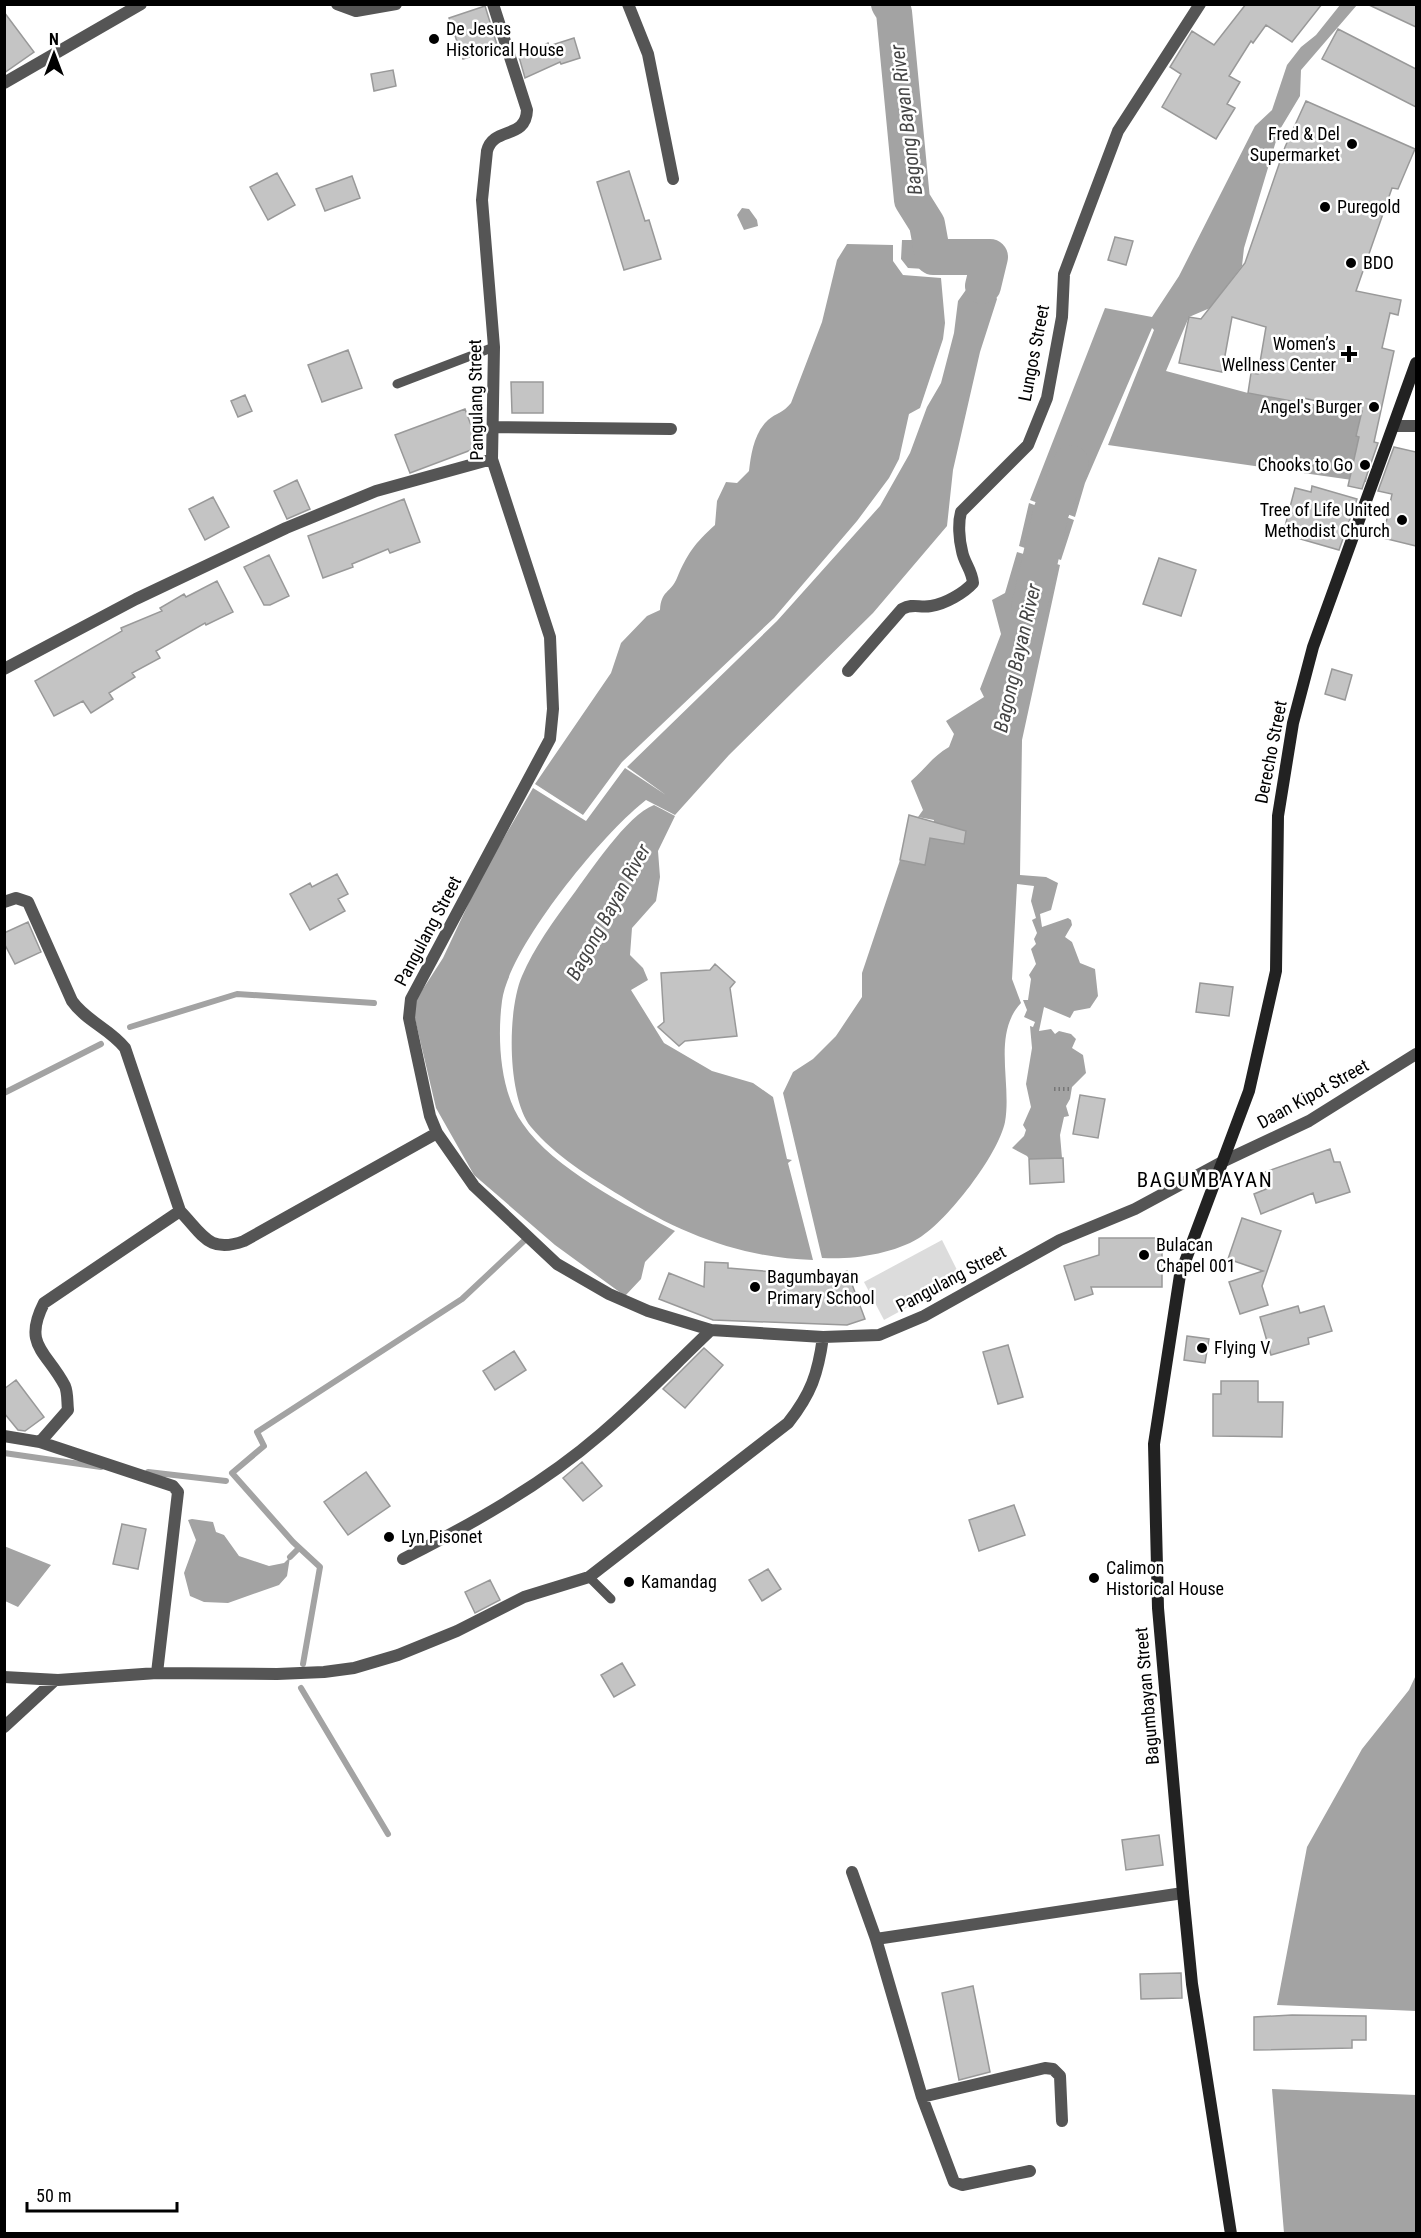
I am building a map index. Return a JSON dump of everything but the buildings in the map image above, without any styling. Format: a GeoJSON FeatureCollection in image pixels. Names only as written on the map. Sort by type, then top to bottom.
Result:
{"type":"FeatureCollection","features":[{"type":"Feature","properties":{"kind":"main road","name":"Derecho Street"},"geometry":{"type":"LineString","coordinates":[[1224,1161],[1249,1092],[1276,971],[1278,816],[1293,723],[1313,647],[1416,363]]}},
{"type":"Feature","properties":{"kind":"main road","name":"Bagumbayan Street"},"geometry":{"type":"LineString","coordinates":[[1224,1161],[1180,1275],[1154,1444],[1158,1608],[1192,1984],[1231,2234]]}},
{"type":"Feature","properties":{"kind":"street"},"geometry":{"type":"LineString","coordinates":[[4,83],[141,4]]}},
{"type":"Feature","properties":{"kind":"street"},"geometry":{"type":"LineString","coordinates":[[337,4],[356,11],[393,5]]}},
{"type":"Feature","properties":{"kind":"street","name":"Pangulang Street"},"geometry":{"type":"LineString","coordinates":[[493,4],[527,110],[527,119],[521,127],[495,138],[489,144],[487,151],[482,200],[494,347],[492,459],[549,637],[553,709],[549,739],[411,999],[409,1018],[430,1116],[436,1133],[474,1186],[557,1264],[609,1294],[648,1311],[711,1330],[823,1337],[879,1335],[924,1316],[1060,1240],[1135,1209],[1224,1161]]}},
{"type":"Feature","properties":{"kind":"street"},"geometry":{"type":"LineString","coordinates":[[627,4],[648,54],[673,178]]}},
{"type":"Feature","properties":{"kind":"street","name":"Lungos Street"},"geometry":{"type":"LineString","coordinates":[[848,671],[902,609],[911,604],[930,606],[956,596],[973,583],[972,572],[962,552],[959,519],[961,512],[1028,445],[1047,398],[1062,316],[1064,274],[1118,131],[1200,4]]}},
{"type":"Feature","properties":{"kind":"street"},"geometry":{"type":"LineString","coordinates":[[1395,426],[1416,426]]}},
{"type":"Feature","properties":{"kind":"street"},"geometry":{"type":"LineString","coordinates":[[492,427],[671,429]]}},
{"type":"Feature","properties":{"kind":"street"},"geometry":{"type":"LineString","coordinates":[[4,669],[136,599],[286,528],[376,491],[492,459]]}},
{"type":"Feature","properties":{"kind":"street"},"geometry":{"type":"LineString","coordinates":[[4,902],[16,898],[28,902],[72,1001],[80,1013],[115,1036],[125,1048],[180,1211],[211,1243],[227,1248],[244,1241],[436,1133]]}},
{"type":"Feature","properties":{"kind":"street","name":"Daan Kipot Street"},"geometry":{"type":"LineString","coordinates":[[1224,1161],[1309,1121],[1416,1054]]}},
{"type":"Feature","properties":{"kind":"street"},"geometry":{"type":"LineString","coordinates":[[40,1443],[68,1410],[66,1388],[34,1337],[37,1317],[44,1303],[180,1211]]}},
{"type":"Feature","properties":{"kind":"street"},"geometry":{"type":"LineString","coordinates":[[403,1559],[498,1507],[559,1466],[600,1435],[711,1330]]}},
{"type":"Feature","properties":{"kind":"street"},"geometry":{"type":"LineString","coordinates":[[4,1677],[55,1680],[157,1673],[277,1674],[354,1668],[398,1655],[457,1631],[524,1597],[589,1577],[788,1423],[802,1405],[819,1370],[823,1337]]}},
{"type":"Feature","properties":{"kind":"street"},"geometry":{"type":"LineString","coordinates":[[4,1437],[40,1443],[172,1486],[178,1492],[157,1673]]}},
{"type":"Feature","properties":{"kind":"street"},"geometry":{"type":"LineString","coordinates":[[4,1728],[55,1680]]}},
{"type":"Feature","properties":{"kind":"street"},"geometry":{"type":"LineString","coordinates":[[852,1872],[876,1940],[922,2097],[954,2182],[962,2185],[1030,2171]]}},
{"type":"Feature","properties":{"kind":"street"},"geometry":{"type":"LineString","coordinates":[[876,1940],[1184,1893]]}},
{"type":"Feature","properties":{"kind":"street"},"geometry":{"type":"LineString","coordinates":[[922,2097],[1045,2068],[1053,2070],[1059,2076],[1062,2121]]}},
{"type":"Feature","properties":{"kind":"lane"},"geometry":{"type":"LineString","coordinates":[[397,384],[494,347]]}},
{"type":"Feature","properties":{"kind":"lane"},"geometry":{"type":"LineString","coordinates":[[589,1577],[612,1599]]}},
{"type":"Feature","properties":{"kind":"path"},"geometry":{"type":"LineString","coordinates":[[1054,1089],[1071,1089]]}},
{"type":"Feature","properties":{"kind":"shaded area"},"geometry":{"type":"Polygon","coordinates":[[[942,1240],[961,1278],[884,1320],[864,1282],[942,1240]]]}},
{"type":"Feature","properties":{"kind":"water"},"geometry":{"type":"Polygon","coordinates":[[[1340,5],[1357,5],[1301,70],[1300,96],[1279,131],[1244,248],[1242,266],[1210,308],[1189,317],[1166,371],[1248,393],[1362,412],[1356,435],[1359,437],[1368,472],[1366,482],[1108,445],[1154,330],[1152,328],[1085,483],[1075,517],[1030,500],[1105,308],[1152,317],[1179,276],[1255,126],[1272,110],[1287,65],[1301,47],[1316,35],[1340,5]]]}},
{"type":"Feature","properties":{"kind":"water"},"geometry":{"type":"Polygon","coordinates":[[[742,208],[749,209],[757,220],[758,226],[744,230],[737,215],[742,208]]]}},
{"type":"Feature","properties":{"kind":"water"},"geometry":{"type":"Polygon","coordinates":[[[902,240],[942,240],[950,259],[942,270],[908,268],[901,259],[902,240]]]}},
{"type":"Feature","properties":{"kind":"water"},"geometry":{"type":"Polygon","coordinates":[[[847,244],[893,245],[893,261],[903,275],[941,278],[945,323],[943,339],[920,408],[909,414],[899,459],[889,478],[857,521],[774,618],[622,762],[583,815],[535,784],[611,673],[621,643],[647,616],[660,610],[664,595],[675,583],[688,555],[715,525],[717,501],[726,482],[737,483],[749,471],[754,444],[763,425],[791,403],[822,322],[837,260],[847,244]]]}},
{"type":"Feature","properties":{"kind":"water"},"geometry":{"type":"Polygon","coordinates":[[[978,244],[994,250],[989,282],[997,299],[980,352],[953,470],[947,526],[873,613],[729,755],[675,815],[646,800],[606,838],[539,922],[508,978],[502,1001],[500,1048],[509,1097],[523,1124],[536,1140],[572,1171],[614,1198],[675,1231],[645,1262],[641,1279],[625,1296],[555,1245],[474,1175],[436,1108],[412,1006],[443,958],[481,877],[533,788],[586,821],[625,768],[666,795],[627,767],[777,621],[880,506],[910,453],[927,407],[941,383],[954,333],[958,301],[983,266],[972,258],[978,244]]]}},
{"type":"Feature","properties":{"kind":"water"},"geometry":{"type":"Polygon","coordinates":[[[1029,503],[1074,520],[1061,560],[1019,546],[1029,503]]]}},
{"type":"Feature","properties":{"kind":"water"},"geometry":{"type":"Polygon","coordinates":[[[1017,552],[1060,565],[1022,740],[1020,875],[1046,877],[1058,883],[1051,910],[1040,914],[1042,927],[1068,918],[1071,920],[1072,925],[1065,937],[1072,942],[1080,963],[1095,969],[1098,996],[1090,1008],[1074,1011],[1070,1018],[1044,1007],[1039,1031],[1051,1029],[1055,1034],[1059,1031],[1071,1034],[1076,1039],[1072,1048],[1083,1055],[1086,1073],[1072,1087],[1066,1106],[1069,1116],[1064,1117],[1060,1135],[1062,1158],[1029,1159],[1012,1148],[1024,1136],[1026,1130],[1023,1125],[1031,1107],[1026,1084],[1032,1048],[1030,1026],[1033,1027],[1035,1022],[1024,1017],[1027,1010],[1023,1000],[1028,1000],[1031,979],[1029,975],[1036,964],[1031,949],[1036,944],[1034,939],[1037,933],[1032,920],[1036,918],[1031,901],[1034,886],[1017,884],[1012,979],[1021,1003],[1012,1015],[1007,1029],[1005,1060],[1007,1107],[1005,1122],[993,1152],[957,1202],[944,1217],[919,1238],[909,1244],[872,1255],[822,1258],[783,1093],[793,1072],[813,1059],[836,1036],[862,997],[862,973],[900,860],[924,865],[934,820],[918,817],[923,810],[911,781],[949,747],[954,734],[946,721],[984,697],[980,689],[1001,634],[992,600],[1005,593],[1017,552]]]}},
{"type":"Feature","properties":{"kind":"water"},"geometry":{"type":"Polygon","coordinates":[[[654,805],[675,816],[658,851],[660,877],[656,901],[632,928],[630,955],[643,968],[648,980],[631,990],[664,1043],[712,1071],[753,1083],[773,1097],[787,1159],[792,1160],[788,1163],[813,1260],[762,1254],[713,1242],[643,1210],[573,1165],[540,1138],[523,1113],[517,1096],[512,1031],[517,991],[522,976],[545,934],[599,859],[632,820],[654,805]]]}},
{"type":"Feature","properties":{"kind":"water"},"geometry":{"type":"Polygon","coordinates":[[[188,1520],[213,1522],[216,1532],[224,1535],[239,1556],[269,1566],[284,1563],[290,1557],[287,1576],[279,1585],[228,1603],[204,1602],[190,1596],[184,1573],[196,1540],[188,1520]]]}},
{"type":"Feature","properties":{"kind":"water"},"geometry":{"type":"Polygon","coordinates":[[[4,1546],[51,1565],[18,1607],[5,1601],[4,1546]]]}},
{"type":"Feature","properties":{"kind":"water"},"geometry":{"type":"Polygon","coordinates":[[[1416,1675],[1416,2011],[1277,2005],[1307,1847],[1362,1749],[1409,1690],[1416,1675]]]}},
{"type":"Feature","properties":{"kind":"water"},"geometry":{"type":"Polygon","coordinates":[[[1272,2089],[1416,2095],[1416,2233],[1284,2233],[1272,2089]]]}},
{"type":"Feature","properties":{"kind":"waterway","name":"Bagong Bayan River"},"geometry":{"type":"LineString","coordinates":[[889,4],[894,12],[912,200],[927,224],[933,257],[990,257],[983,286]]}},
{"type":"Feature","properties":{"kind":"waterway","name":"Bagong Bayan River"},"geometry":{"type":"LineString","coordinates":[[1029,608],[1051,512],[1071,463]]}},
{"type":"Feature","properties":{"kind":"waterway"},"geometry":{"type":"LineString","coordinates":[[130,1027],[237,994],[374,1003]]}},
{"type":"Feature","properties":{"kind":"waterway"},"geometry":{"type":"LineString","coordinates":[[4,1093],[101,1044]]}},
{"type":"Feature","properties":{"kind":"waterway"},"geometry":{"type":"LineString","coordinates":[[303,1664],[320,1567],[293,1542],[232,1473],[264,1446],[257,1432],[462,1299],[527,1238]]}},
{"type":"Feature","properties":{"kind":"waterway"},"geometry":{"type":"LineString","coordinates":[[4,1453],[101,1467]]}},
{"type":"Feature","properties":{"kind":"waterway"},"geometry":{"type":"LineString","coordinates":[[148,1472],[226,1481]]}},
{"type":"Feature","properties":{"kind":"waterway"},"geometry":{"type":"LineString","coordinates":[[290,1557],[299,1548]]}},
{"type":"Feature","properties":{"kind":"waterway"},"geometry":{"type":"LineString","coordinates":[[301,1688],[388,1834]]}},
{"type":"Feature","properties":{"kind":"place","name":"De Jesus Historical House"},"geometry":{"type":"Point","coordinates":[434,39]}},
{"type":"Feature","properties":{"kind":"place","name":"Fred & Del Supermarket"},"geometry":{"type":"Point","coordinates":[1352,144]}},
{"type":"Feature","properties":{"kind":"place","name":"Puregold"},"geometry":{"type":"Point","coordinates":[1325,207]}},
{"type":"Feature","properties":{"kind":"place","name":"BDO"},"geometry":{"type":"Point","coordinates":[1351,263]}},
{"type":"Feature","properties":{"kind":"place","name":"Women’s Wellness Center"},"geometry":{"type":"Point","coordinates":[1349,354]}},
{"type":"Feature","properties":{"kind":"place","name":"Angel's Burger"},"geometry":{"type":"Point","coordinates":[1374,407]}},
{"type":"Feature","properties":{"kind":"place","name":"Chooks to Go"},"geometry":{"type":"Point","coordinates":[1365,465]}},
{"type":"Feature","properties":{"kind":"place","name":"Tree of Life United Methodist Church"},"geometry":{"type":"Point","coordinates":[1402,520]}},
{"type":"Feature","properties":{"kind":"place","name":"Bulacan Chapel 001"},"geometry":{"type":"Point","coordinates":[1144,1255]}},
{"type":"Feature","properties":{"kind":"place","name":"Bagumbayan Primary School"},"geometry":{"type":"Point","coordinates":[755,1287]}},
{"type":"Feature","properties":{"kind":"place","name":"Flying V"},"geometry":{"type":"Point","coordinates":[1202,1348]}},
{"type":"Feature","properties":{"kind":"place","name":"Lyn Pisonet"},"geometry":{"type":"Point","coordinates":[389,1537]}},
{"type":"Feature","properties":{"kind":"place","name":"Calimon Historical House"},"geometry":{"type":"Point","coordinates":[1094,1578]}},
{"type":"Feature","properties":{"kind":"place","name":"Kamandag"},"geometry":{"type":"Point","coordinates":[629,1582]}},
{"type":"Feature","properties":{"kind":"district","name":"BAGUMBAYAN"},"geometry":{"type":"Point","coordinates":[1205,1180]}}]}
